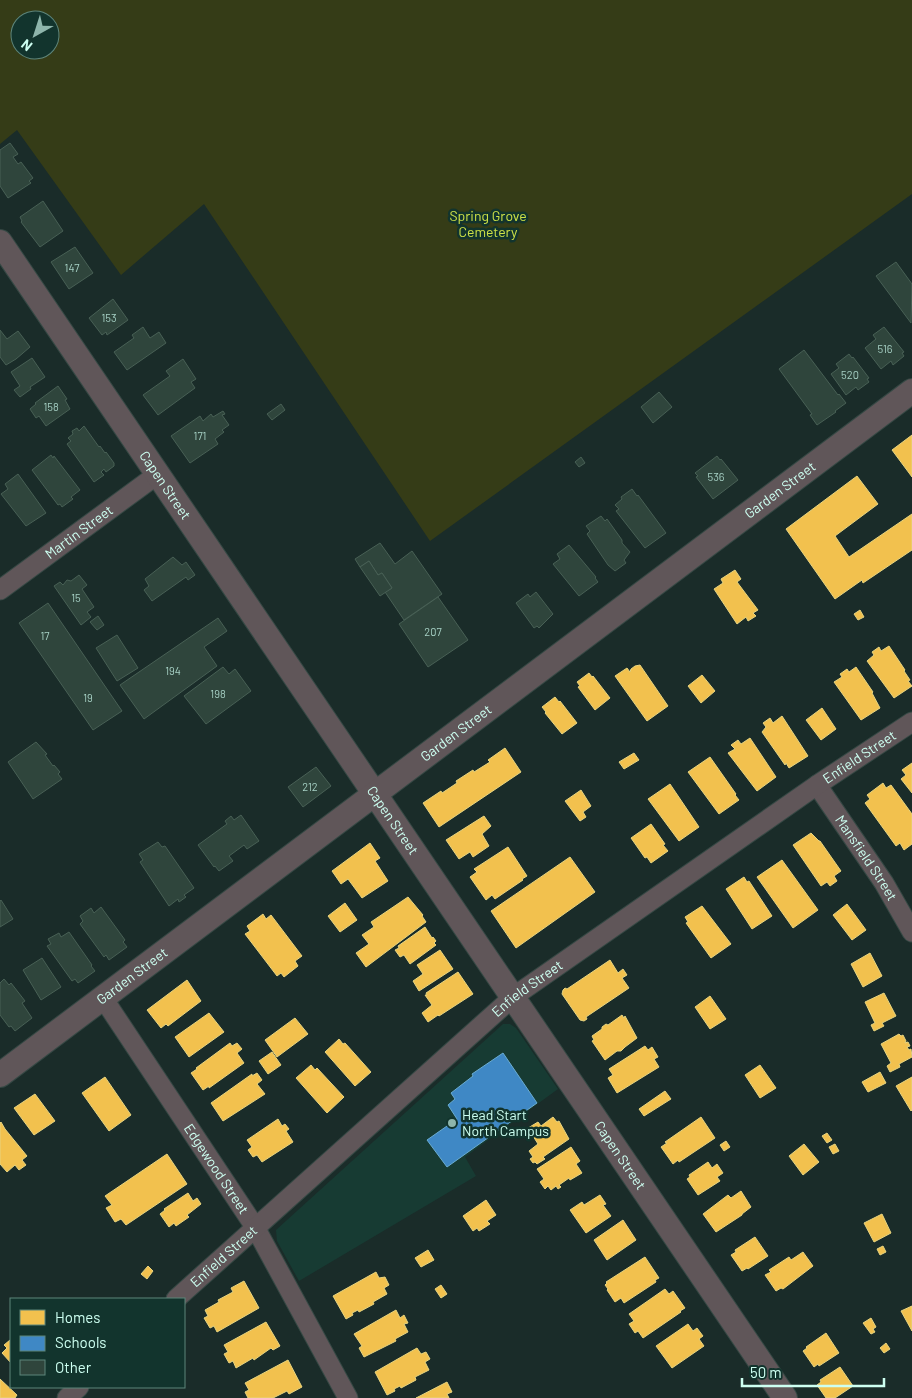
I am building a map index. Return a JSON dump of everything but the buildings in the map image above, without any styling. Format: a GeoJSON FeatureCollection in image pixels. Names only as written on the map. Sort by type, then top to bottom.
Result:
{"type":"FeatureCollection","features":[{"type":"Feature","properties":{"kind":"street","name":"Capen Street"},"geometry":{"type":"LineString","coordinates":[[0,242],[785,1398]]}},
{"type":"Feature","properties":{"kind":"street","name":"Garden Street"},"geometry":{"type":"LineString","coordinates":[[0,1075],[912,391]]}},
{"type":"Feature","properties":{"kind":"street","name":"Martin Street"},"geometry":{"type":"LineString","coordinates":[[0,590],[158,474]]}},
{"type":"Feature","properties":{"kind":"street","name":"Enfield Street"},"geometry":{"type":"LineString","coordinates":[[177,1298],[512,997],[817,785],[912,722]]}},
{"type":"Feature","properties":{"kind":"street","name":"Mansfield Street"},"geometry":{"type":"LineString","coordinates":[[817,785],[884,883],[912,932]]}},
{"type":"Feature","properties":{"kind":"street","name":"Edgewood Street"},"geometry":{"type":"LineString","coordinates":[[103,998],[255,1227],[348,1398]]}},
{"type":"Feature","properties":{"kind":"street"},"geometry":{"type":"LineString","coordinates":[[67,1398],[78,1388]]}},
{"type":"Feature","properties":{"kind":"shaded area","name":"Head Start North Campus"},"geometry":{"type":"Polygon","coordinates":[[[503,1024],[510,1024],[516,1028],[558,1089],[465,1157],[476,1176],[299,1281],[277,1241],[276,1230],[503,1024]]]}},
{"type":"Feature","properties":{"kind":"green space","name":"Spring Grove Cemetery"},"geometry":{"type":"Polygon","coordinates":[[[0,0],[912,0],[912,194],[430,541],[204,204],[121,275],[17,130],[0,144],[0,0]]]}},
{"type":"Feature","properties":{"kind":"place","name":"Head Start North Campus"},"geometry":{"type":"Point","coordinates":[452,1123]}}]}
